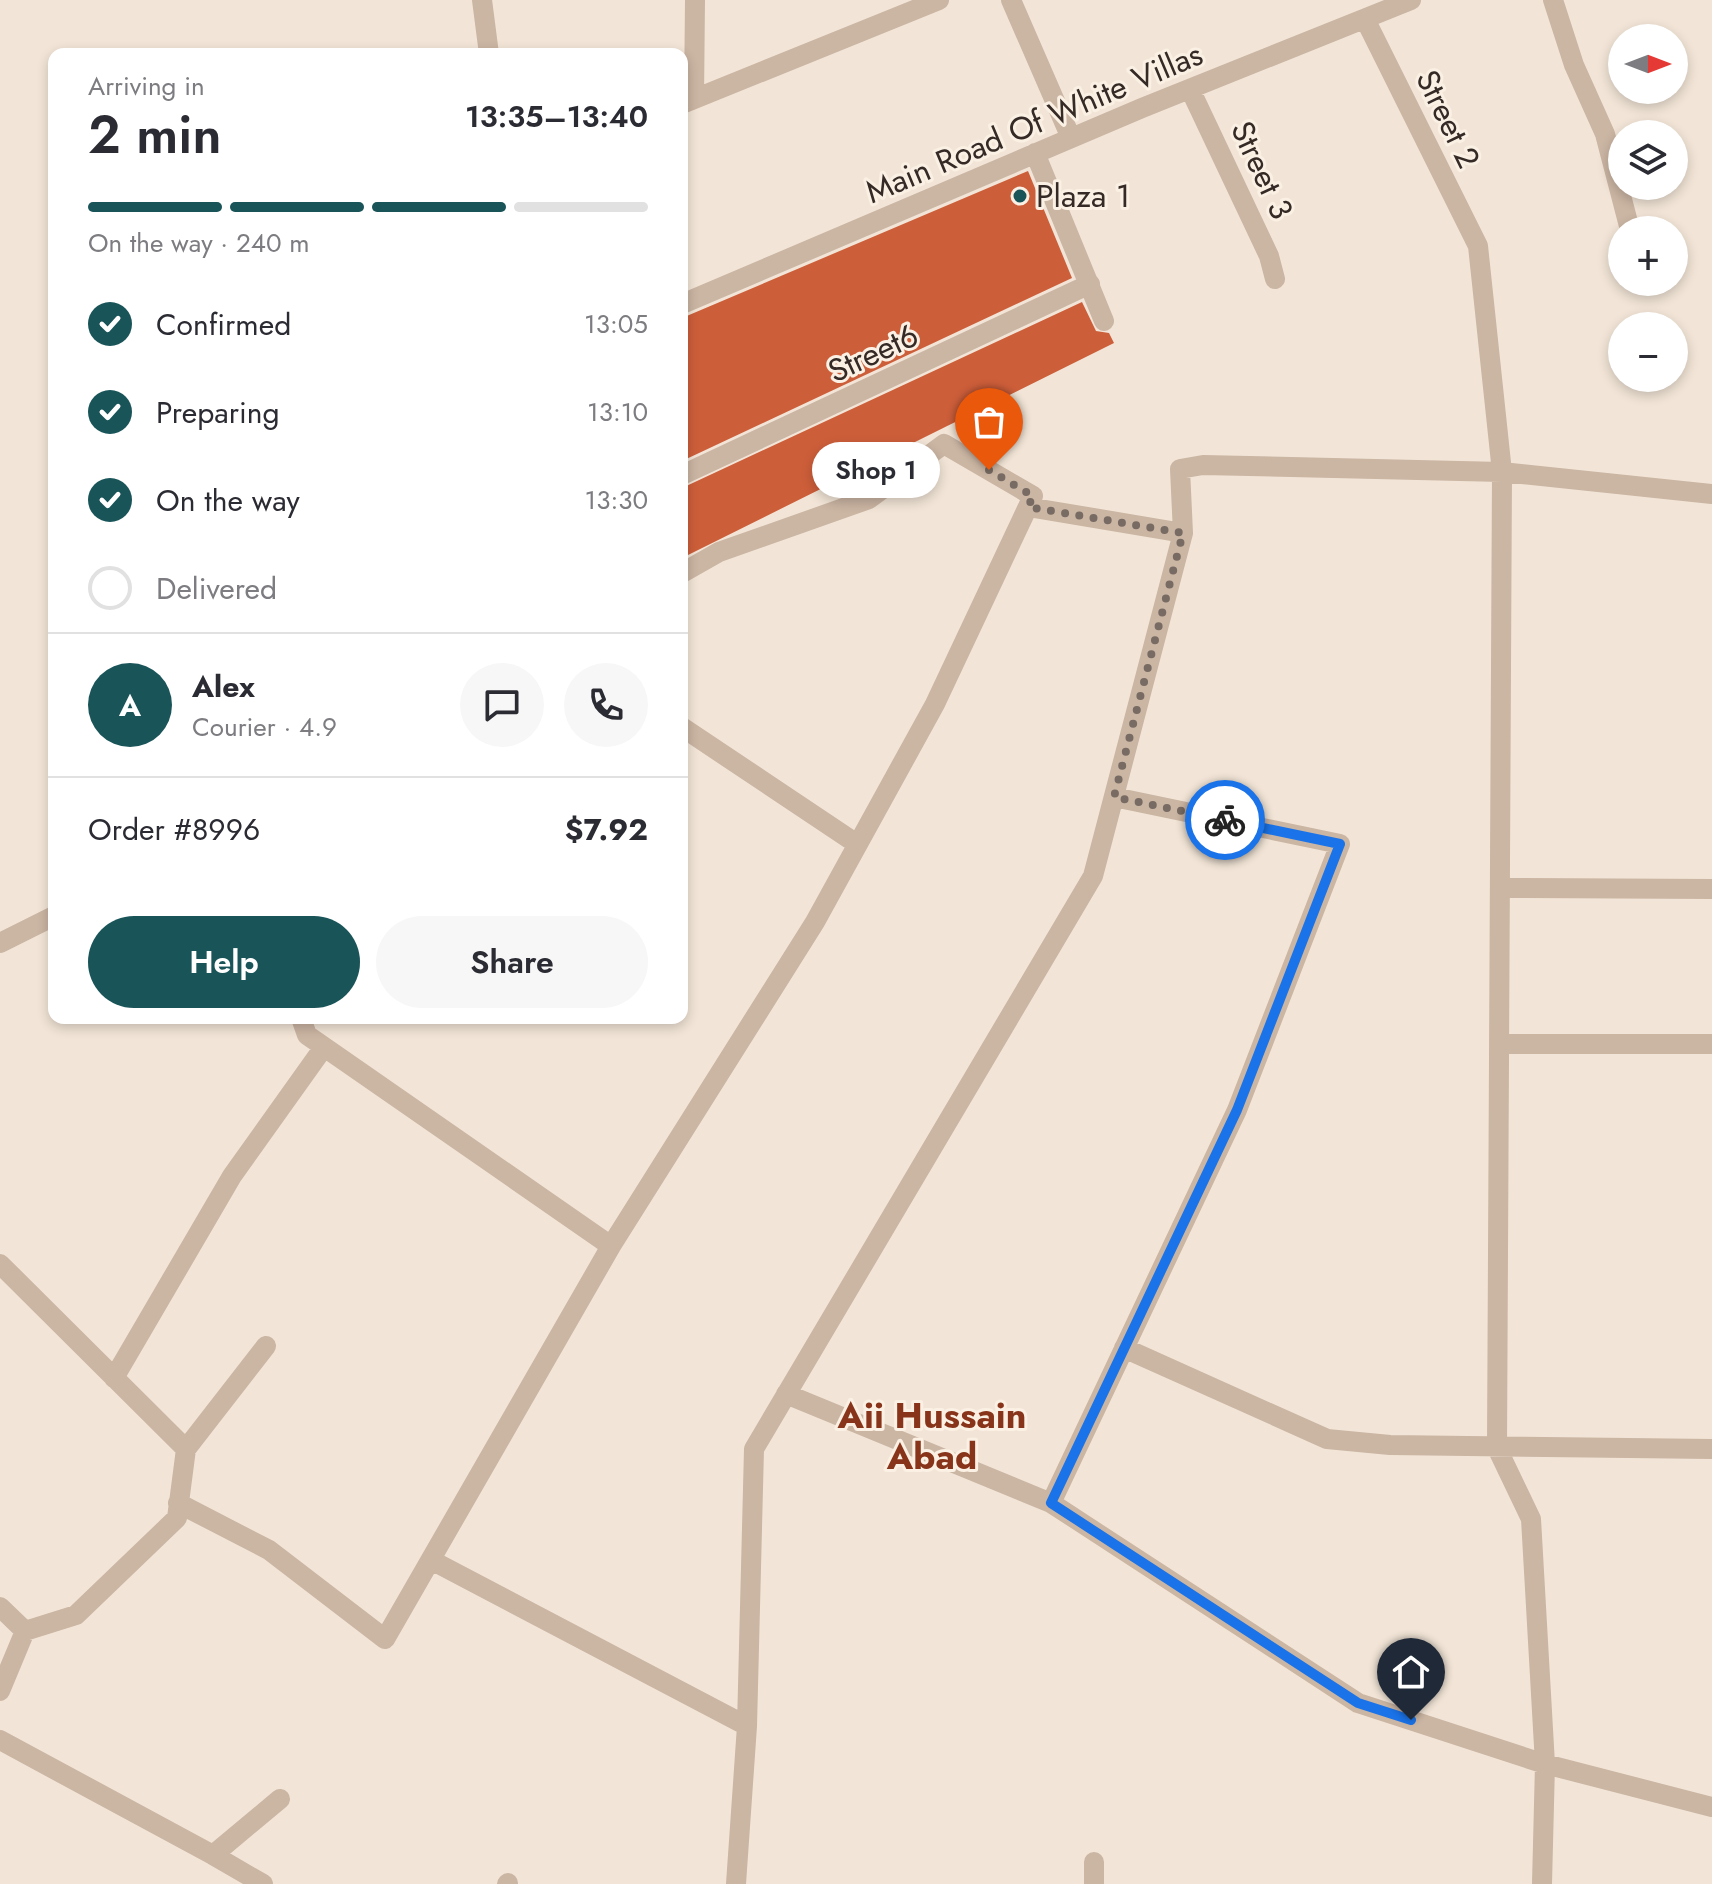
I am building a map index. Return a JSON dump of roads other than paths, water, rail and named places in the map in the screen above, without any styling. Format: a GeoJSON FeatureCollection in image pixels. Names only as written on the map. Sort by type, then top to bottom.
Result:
{"type":"FeatureCollection","features":[{"type":"Feature","properties":{"kind":"street"},"geometry":{"type":"LineString","coordinates":[[482,0],[488,48]]}},
{"type":"Feature","properties":{"kind":"street"},"geometry":{"type":"LineString","coordinates":[[695,0],[688,102],[939,0]]}},
{"type":"Feature","properties":{"kind":"street"},"geometry":{"type":"LineString","coordinates":[[1011,0],[1071,138]]}},
{"type":"Feature","properties":{"kind":"street","name":"Main Road Of White Villas"},"geometry":{"type":"LineString","coordinates":[[688,301],[1035,153],[1411,0]]}},
{"type":"Feature","properties":{"kind":"street"},"geometry":{"type":"LineString","coordinates":[[1553,0],[1574,65],[1605,134],[1626,216]]}},
{"type":"Feature","properties":{"kind":"street","name":"Street 2"},"geometry":{"type":"LineString","coordinates":[[1365,19],[1478,246],[1502,472]]}},
{"type":"Feature","properties":{"kind":"street","name":"Street 3"},"geometry":{"type":"LineString","coordinates":[[1190,89],[1269,256],[1275,279]]}},
{"type":"Feature","properties":{"kind":"street"},"geometry":{"type":"LineString","coordinates":[[1035,153],[1104,321]]}},
{"type":"Feature","properties":{"kind":"street","name":"Street6"},"geometry":{"type":"LineString","coordinates":[[688,472],[1090,284]]}},
{"type":"Feature","properties":{"kind":"street"},"geometry":{"type":"LineString","coordinates":[[178,1503],[269,1550],[385,1639],[611,1246],[815,922],[935,704],[1033,496],[944,444],[869,499],[719,552],[688,570]]}},
{"type":"Feature","properties":{"kind":"street"},"geometry":{"type":"LineString","coordinates":[[736,1884],[747,1726],[754,1449],[1093,876],[1183,533],[1180,469],[1203,465],[1502,472],[1712,494]]}},
{"type":"Feature","properties":{"kind":"street"},"geometry":{"type":"LineString","coordinates":[[1502,472],[1497,1448],[1531,1519],[1545,1764],[1542,1884]]}},
{"type":"Feature","properties":{"kind":"street"},"geometry":{"type":"LineString","coordinates":[[1028,507],[1183,533]]}},
{"type":"Feature","properties":{"kind":"street"},"geometry":{"type":"LineString","coordinates":[[688,731],[857,844]]}},
{"type":"Feature","properties":{"kind":"street"},"geometry":{"type":"LineString","coordinates":[[1051,1503],[1237,1110],[1340,844],[1114,797]]}},
{"type":"Feature","properties":{"kind":"street"},"geometry":{"type":"LineString","coordinates":[[1500,888],[1712,889]]}},
{"type":"Feature","properties":{"kind":"street"},"geometry":{"type":"LineString","coordinates":[[0,943],[48,919]]}},
{"type":"Feature","properties":{"kind":"street"},"geometry":{"type":"LineString","coordinates":[[303,1024],[307,1035],[611,1246]]}},
{"type":"Feature","properties":{"kind":"street"},"geometry":{"type":"LineString","coordinates":[[1499,1044],[1712,1044]]}},
{"type":"Feature","properties":{"kind":"street"},"geometry":{"type":"LineString","coordinates":[[114,1378],[232,1176],[324,1047]]}},
{"type":"Feature","properties":{"kind":"street"},"geometry":{"type":"LineString","coordinates":[[0,1264],[186,1449]]}},
{"type":"Feature","properties":{"kind":"street"},"geometry":{"type":"LineString","coordinates":[[0,1691],[25,1631],[76,1615],[177,1518],[186,1449],[266,1346]]}},
{"type":"Feature","properties":{"kind":"street"},"geometry":{"type":"LineString","coordinates":[[1124,1348],[1327,1439],[1390,1445],[1497,1448],[1712,1449]]}},
{"type":"Feature","properties":{"kind":"street"},"geometry":{"type":"LineString","coordinates":[[786,1394],[1051,1503],[1358,1703],[1545,1764],[1712,1807]]}},
{"type":"Feature","properties":{"kind":"street"},"geometry":{"type":"LineString","coordinates":[[431,1560],[747,1726]]}},
{"type":"Feature","properties":{"kind":"street"},"geometry":{"type":"LineString","coordinates":[[0,1607],[25,1631]]}},
{"type":"Feature","properties":{"kind":"street"},"geometry":{"type":"LineString","coordinates":[[0,1740],[263,1884]]}},
{"type":"Feature","properties":{"kind":"street"},"geometry":{"type":"LineString","coordinates":[[213,1855],[280,1799]]}},
{"type":"Feature","properties":{"kind":"street"},"geometry":{"type":"LineString","coordinates":[[1094,1862],[1094,1884]]}},
{"type":"Feature","properties":{"kind":"place","name":"Plaza 1"},"geometry":{"type":"Point","coordinates":[1020,196]}},
{"type":"Feature","properties":{"kind":"place","name":"Shop 1"},"geometry":{"type":"Point","coordinates":[989,470]}},
{"type":"Feature","properties":{"kind":"district","name":"Aii Hussain Abad"},"geometry":{"type":"Point","coordinates":[932,1436]}}]}
